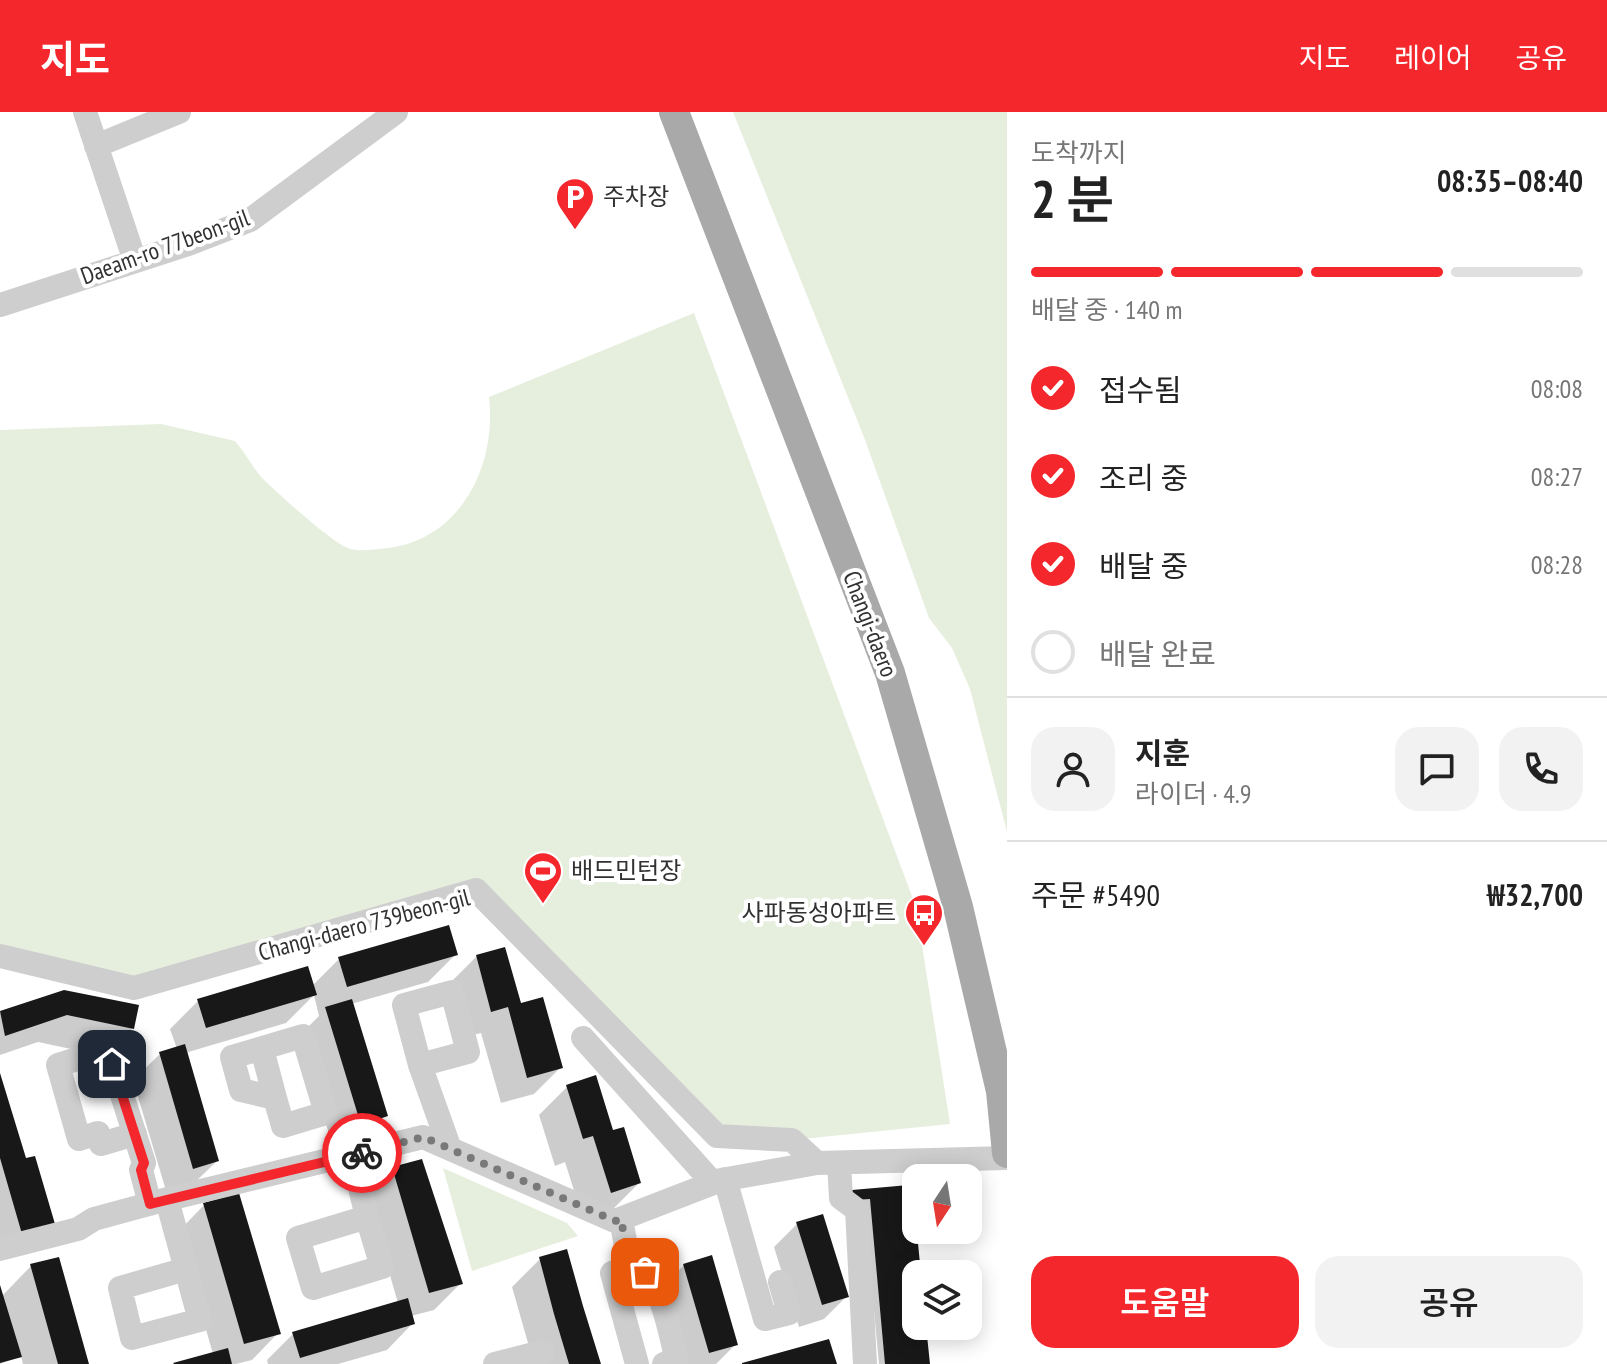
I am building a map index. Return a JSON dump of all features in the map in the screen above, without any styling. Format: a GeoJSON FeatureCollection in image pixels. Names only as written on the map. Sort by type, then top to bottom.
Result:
{"type":"FeatureCollection","features":[{"type":"Feature","properties":{"kind":"main road","name":"Changi-daero"},"geometry":{"type":"LineString","coordinates":[[674,112],[890,673],[958,907],[1003,1084],[1007,1156]]}},
{"type":"Feature","properties":{"kind":"street"},"geometry":{"type":"LineString","coordinates":[[85,112],[135,261]]}},
{"type":"Feature","properties":{"kind":"street"},"geometry":{"type":"LineString","coordinates":[[96,146],[179,112]]}},
{"type":"Feature","properties":{"kind":"street","name":"Daeam-ro 77beon-gil"},"geometry":{"type":"LineString","coordinates":[[0,305],[250,220],[396,112]]}},
{"type":"Feature","properties":{"kind":"street","name":"Changi-daero 739beon-gil"},"geometry":{"type":"LineString","coordinates":[[0,956],[134,988],[476,890],[717,1136],[792,1140],[828,1163]]}},
{"type":"Feature","properties":{"kind":"street"},"geometry":{"type":"LineString","coordinates":[[303,1036],[326,1113],[304,1119],[283,1126],[275,1098],[241,1090],[232,1057],[303,1036]]}},
{"type":"Feature","properties":{"kind":"street"},"geometry":{"type":"LineString","coordinates":[[583,1038],[719,1181],[765,1319],[789,1313],[780,1282]]}},
{"type":"Feature","properties":{"kind":"street"},"geometry":{"type":"LineString","coordinates":[[420,1065],[450,1149]]}},
{"type":"Feature","properties":{"kind":"street"},"geometry":{"type":"LineString","coordinates":[[304,1119],[314,1162]]}},
{"type":"Feature","properties":{"kind":"street"},"geometry":{"type":"LineString","coordinates":[[135,1134],[144,1163],[141,1170],[186,1269]]}},
{"type":"Feature","properties":{"kind":"street"},"geometry":{"type":"LineString","coordinates":[[0,1249],[78,1229],[94,1219],[158,1202],[423,1137],[615,1221],[719,1181],[828,1163],[1007,1156]]}},
{"type":"Feature","properties":{"kind":"street"},"geometry":{"type":"LineString","coordinates":[[352,1155],[367,1217]]}},
{"type":"Feature","properties":{"kind":"street"},"geometry":{"type":"LineString","coordinates":[[828,1163],[841,1198],[857,1210],[865,1364]]}},
{"type":"Feature","properties":{"kind":"street"},"geometry":{"type":"LineString","coordinates":[[621,1219],[630,1268]]}},
{"type":"Feature","properties":{"kind":"street"},"geometry":{"type":"LineString","coordinates":[[637,1364],[612,1273],[630,1268],[645,1272],[657,1289],[677,1360],[664,1364]]}},
{"type":"Feature","properties":{"kind":"street"},"geometry":{"type":"LineString","coordinates":[[495,1364],[542,1352]]}},
{"type":"Feature","properties":{"kind":"green space"},"geometry":{"type":"Polygon","coordinates":[[[733,112],[1007,112],[1007,832],[970,689],[952,648],[929,618],[864,437],[733,112]]]}},
{"type":"Feature","properties":{"kind":"green space"},"geometry":{"type":"Polygon","coordinates":[[[694,313],[916,907],[950,1124],[792,1140],[717,1136],[476,890],[134,988],[0,956],[0,430],[161,424],[235,441],[264,480],[343,546],[355,550],[388,548],[414,542],[436,530],[469,495],[487,448],[489,397],[694,313]]]}},
{"type":"Feature","properties":{"kind":"green space"},"geometry":{"type":"Polygon","coordinates":[[[443,1168],[567,1223],[578,1236],[472,1271],[443,1168]]]}},
{"type":"Feature","properties":{"kind":"building"},"geometry":{"type":"Polygon","coordinates":[[[449,925],[458,955],[347,987],[338,957],[449,925]]]}},
{"type":"Feature","properties":{"kind":"building"},"geometry":{"type":"Polygon","coordinates":[[[505,947],[521,1003],[543,997],[563,1068],[527,1078],[508,1007],[491,1012],[476,955],[505,947]]]}},
{"type":"Feature","properties":{"kind":"building"},"geometry":{"type":"Polygon","coordinates":[[[308,966],[317,995],[206,1028],[197,999],[308,966]]]}},
{"type":"Feature","properties":{"kind":"building"},"geometry":{"type":"Polygon","coordinates":[[[64,990],[139,1005],[134,1029],[67,1015],[5,1036],[0,1011],[64,990]]]}},
{"type":"Feature","properties":{"kind":"building"},"geometry":{"type":"Polygon","coordinates":[[[352,999],[388,1116],[361,1125],[325,1007],[352,999]]]}},
{"type":"Feature","properties":{"kind":"building"},"geometry":{"type":"Polygon","coordinates":[[[185,1044],[219,1161],[193,1169],[159,1052],[185,1044]]]}},
{"type":"Feature","properties":{"kind":"building"},"geometry":{"type":"Polygon","coordinates":[[[0,1073],[26,1158],[35,1156],[55,1224],[22,1234],[0,1158],[0,1073]]]}},
{"type":"Feature","properties":{"kind":"building"},"geometry":{"type":"Polygon","coordinates":[[[596,1075],[613,1130],[624,1127],[641,1183],[611,1193],[593,1136],[583,1139],[566,1085],[596,1075]]]}},
{"type":"Feature","properties":{"kind":"building"},"geometry":{"type":"Polygon","coordinates":[[[422,1159],[463,1284],[429,1293],[392,1167],[422,1159]]]}},
{"type":"Feature","properties":{"kind":"building"},"geometry":{"type":"Polygon","coordinates":[[[902,1186],[902,1244],[918,1244],[920,1260],[902,1260],[902,1340],[927,1340],[930,1364],[885,1364],[870,1199],[854,1200],[852,1190],[902,1186]]]}},
{"type":"Feature","properties":{"kind":"building"},"geometry":{"type":"Polygon","coordinates":[[[239,1193],[281,1334],[244,1344],[203,1203],[239,1193]]]}},
{"type":"Feature","properties":{"kind":"building"},"geometry":{"type":"Polygon","coordinates":[[[823,1214],[849,1297],[822,1305],[796,1222],[823,1214]]]}},
{"type":"Feature","properties":{"kind":"building"},"geometry":{"type":"Polygon","coordinates":[[[567,1249],[601,1364],[569,1364],[554,1314],[539,1257],[567,1249]]]}},
{"type":"Feature","properties":{"kind":"building"},"geometry":{"type":"Polygon","coordinates":[[[712,1255],[738,1345],[709,1353],[683,1264],[712,1255]]]}},
{"type":"Feature","properties":{"kind":"building"},"geometry":{"type":"Polygon","coordinates":[[[59,1257],[89,1364],[58,1364],[30,1264],[59,1257]]]}},
{"type":"Feature","properties":{"kind":"building"},"geometry":{"type":"Polygon","coordinates":[[[0,1285],[22,1357],[0,1363],[0,1285]]]}},
{"type":"Feature","properties":{"kind":"building"},"geometry":{"type":"Polygon","coordinates":[[[408,1298],[415,1324],[300,1358],[292,1332],[408,1298]]]}},
{"type":"Feature","properties":{"kind":"building"},"geometry":{"type":"Polygon","coordinates":[[[829,1339],[837,1364],[742,1364],[742,1363],[829,1339]]]}},
{"type":"Feature","properties":{"kind":"building"},"geometry":{"type":"Polygon","coordinates":[[[228,1348],[232,1364],[173,1363],[228,1348]]]}},
{"type":"Feature","properties":{"kind":"way so far"},"geometry":{"type":"LineString","coordinates":[[362,1153],[423,1137],[615,1221],[621,1219],[630,1268],[645,1272]]}},
{"type":"Feature","properties":{"kind":"place","name":"주차장"},"geometry":{"type":"Point","coordinates":[575,231]}},
{"type":"Feature","properties":{"kind":"place","name":"배드민턴장"},"geometry":{"type":"Point","coordinates":[543,905]}},
{"type":"Feature","properties":{"kind":"place","name":"사파동성아파트"},"geometry":{"type":"Point","coordinates":[924,947]}},
{"type":"Feature","properties":{"kind":"route"},"geometry":{"type":"LineString","coordinates":[[112,1064],[144,1163],[141,1170],[150,1204],[314,1162],[362,1153]]}}]}
